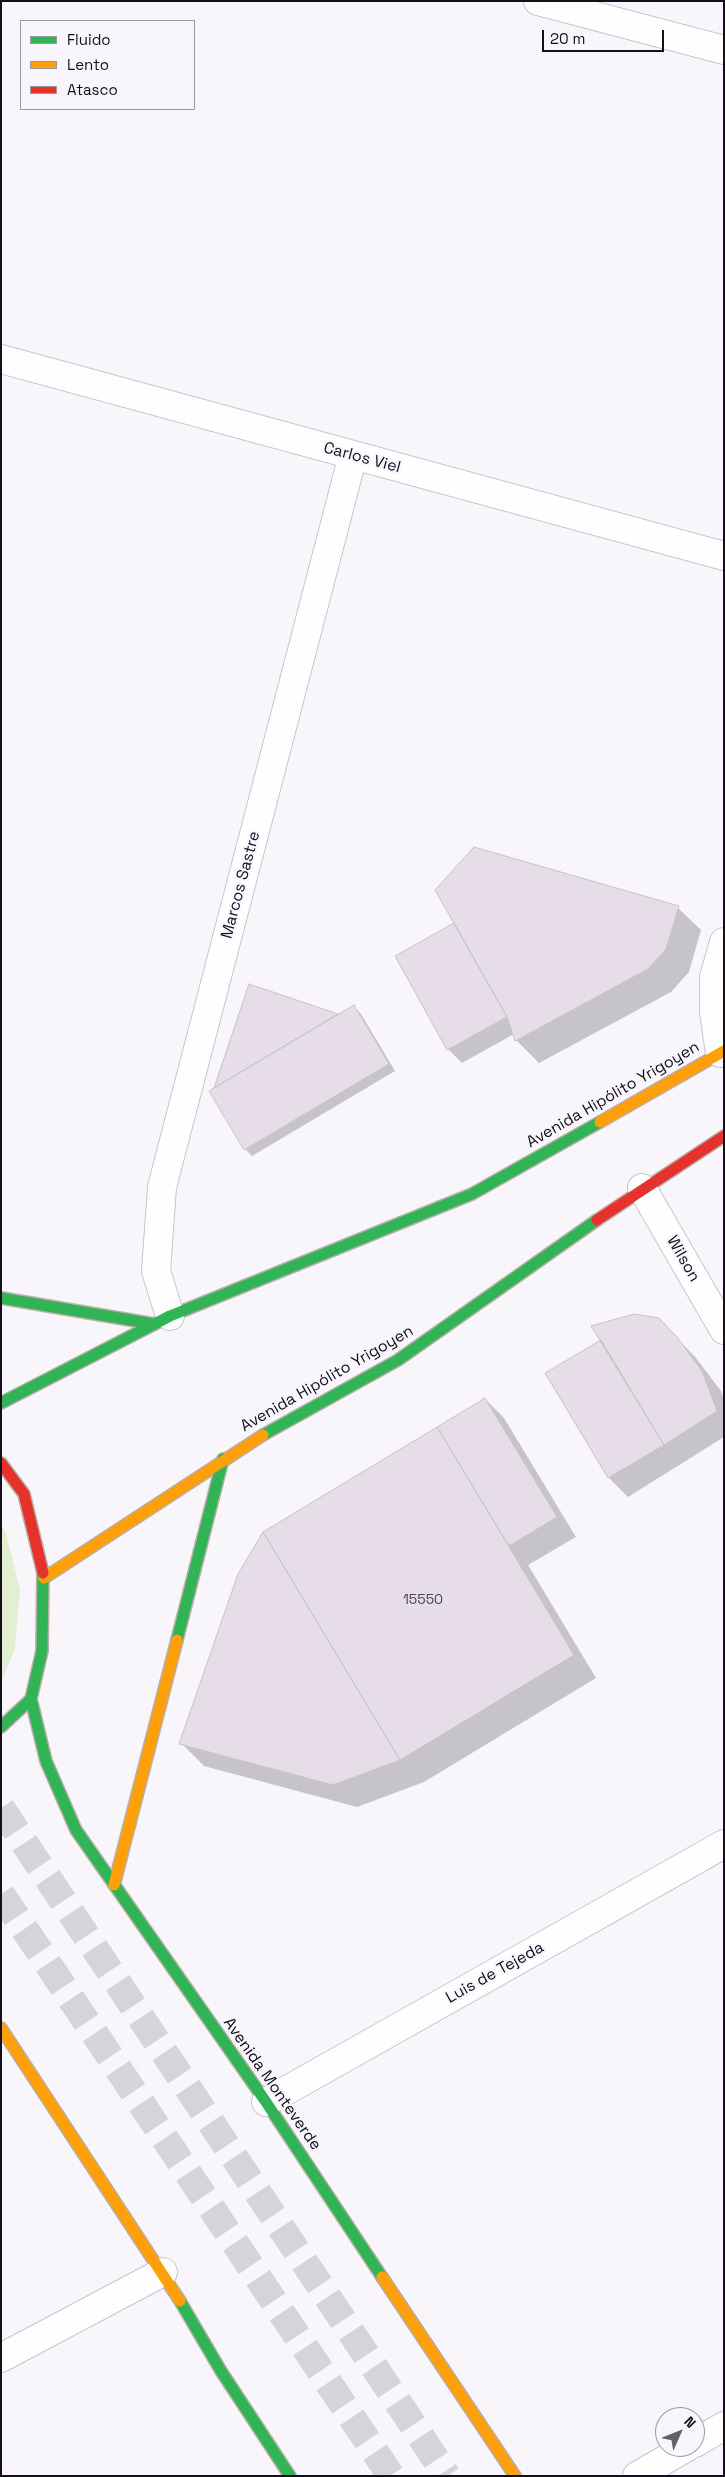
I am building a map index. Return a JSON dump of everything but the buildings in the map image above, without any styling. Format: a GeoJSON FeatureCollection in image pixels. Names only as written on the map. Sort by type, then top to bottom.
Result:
{"type":"FeatureCollection","features":[{"type":"Feature","properties":{"kind":"main road","name":"Avenida Hipólito Yrigoyen"},"geometry":{"type":"LineString","coordinates":[[1,1403],[162,1320],[472,1194],[722,1052]]}},
{"type":"Feature","properties":{"kind":"main road","name":"Avenida Hipólito Yrigoyen"},"geometry":{"type":"LineString","coordinates":[[44,1578],[223,1459],[297,1414],[398,1360],[642,1188],[724,1136]]}},
{"type":"Feature","properties":{"kind":"main road"},"geometry":{"type":"LineString","coordinates":[[1,1298],[162,1320]]}},
{"type":"Feature","properties":{"kind":"main road"},"geometry":{"type":"LineString","coordinates":[[114,1885],[223,1459]]}},
{"type":"Feature","properties":{"kind":"main road"},"geometry":{"type":"LineString","coordinates":[[1,1464],[24,1494],[44,1578],[42,1651],[31,1699],[1,1727]]}},
{"type":"Feature","properties":{"kind":"main road","name":"Avenida Monteverde"},"geometry":{"type":"LineString","coordinates":[[31,1699],[46,1761],[76,1830],[266,2102],[515,2476]]}},
{"type":"Feature","properties":{"kind":"main road"},"geometry":{"type":"LineString","coordinates":[[1,2028],[163,2272],[221,2371],[290,2476]]}},
{"type":"Feature","properties":{"kind":"street"},"geometry":{"type":"LineString","coordinates":[[538,1],[724,50]]}},
{"type":"Feature","properties":{"kind":"street","name":"Carlos Viel"},"geometry":{"type":"LineString","coordinates":[[1,359],[724,556]]}},
{"type":"Feature","properties":{"kind":"street","name":"Marcos Sastre"},"geometry":{"type":"LineString","coordinates":[[162,1320],[156,1271],[162,1187],[353,455]]}},
{"type":"Feature","properties":{"kind":"street"},"geometry":{"type":"LineString","coordinates":[[722,1052],[714,1012],[714,977],[724,942]]}},
{"type":"Feature","properties":{"kind":"street","name":"Wilson"},"geometry":{"type":"LineString","coordinates":[[642,1188],[724,1330]]}},
{"type":"Feature","properties":{"kind":"street","name":"Luis de Tejeda"},"geometry":{"type":"LineString","coordinates":[[266,2102],[724,1844]]}},
{"type":"Feature","properties":{"kind":"street"},"geometry":{"type":"LineString","coordinates":[[1,2358],[163,2272]]}},
{"type":"Feature","properties":{"kind":"street"},"geometry":{"type":"LineString","coordinates":[[705,2437],[724,2426]]}},
{"type":"Feature","properties":{"kind":"street"},"geometry":{"type":"LineString","coordinates":[[637,2476],[670,2457]]}},
{"type":"Feature","properties":{"kind":"green space"},"geometry":{"type":"Polygon","coordinates":[[[1,1524],[6,1533],[20,1590],[15,1648],[1,1683],[1,1524]]]}},
{"type":"Feature","properties":{"kind":"tunnel"},"geometry":{"type":"LineString","coordinates":[[1,1808],[447,2476]]}},
{"type":"Feature","properties":{"kind":"tunnel"},"geometry":{"type":"LineString","coordinates":[[1,1894],[391,2476]]}},
{"type":"Feature","properties":{"kind":"traffic: fast"},"geometry":{"type":"LineString","coordinates":[[1,1403],[170,1316],[472,1194],[600,1122]]}},
{"type":"Feature","properties":{"kind":"traffic: fast"},"geometry":{"type":"LineString","coordinates":[[263,1435],[398,1360],[597,1220]]}},
{"type":"Feature","properties":{"kind":"traffic: fast"},"geometry":{"type":"LineString","coordinates":[[1,1298],[154,1324]]}},
{"type":"Feature","properties":{"kind":"traffic: fast"},"geometry":{"type":"LineString","coordinates":[[177,1640],[223,1459]]}},
{"type":"Feature","properties":{"kind":"traffic: fast"},"geometry":{"type":"LineString","coordinates":[[1,1727],[31,1699],[42,1651],[43,1573]]}},
{"type":"Feature","properties":{"kind":"traffic: fast"},"geometry":{"type":"LineString","coordinates":[[31,1699],[46,1761],[76,1830],[266,2102],[382,2277]]}},
{"type":"Feature","properties":{"kind":"traffic: fast"},"geometry":{"type":"LineString","coordinates":[[180,2301],[221,2371],[290,2476]]}},
{"type":"Feature","properties":{"kind":"traffic: slow"},"geometry":{"type":"LineString","coordinates":[[600,1122],[724,1051]]}},
{"type":"Feature","properties":{"kind":"traffic: slow"},"geometry":{"type":"LineString","coordinates":[[44,1578],[263,1435]]}},
{"type":"Feature","properties":{"kind":"traffic: slow"},"geometry":{"type":"LineString","coordinates":[[114,1885],[177,1640]]}},
{"type":"Feature","properties":{"kind":"traffic: slow"},"geometry":{"type":"LineString","coordinates":[[1,2028],[180,2301]]}},
{"type":"Feature","properties":{"kind":"traffic: slow"},"geometry":{"type":"LineString","coordinates":[[382,2277],[515,2476]]}},
{"type":"Feature","properties":{"kind":"traffic: jam"},"geometry":{"type":"LineString","coordinates":[[597,1220],[724,1136]]}},
{"type":"Feature","properties":{"kind":"traffic: jam"},"geometry":{"type":"LineString","coordinates":[[1,1463],[24,1494],[43,1573]]}}]}
